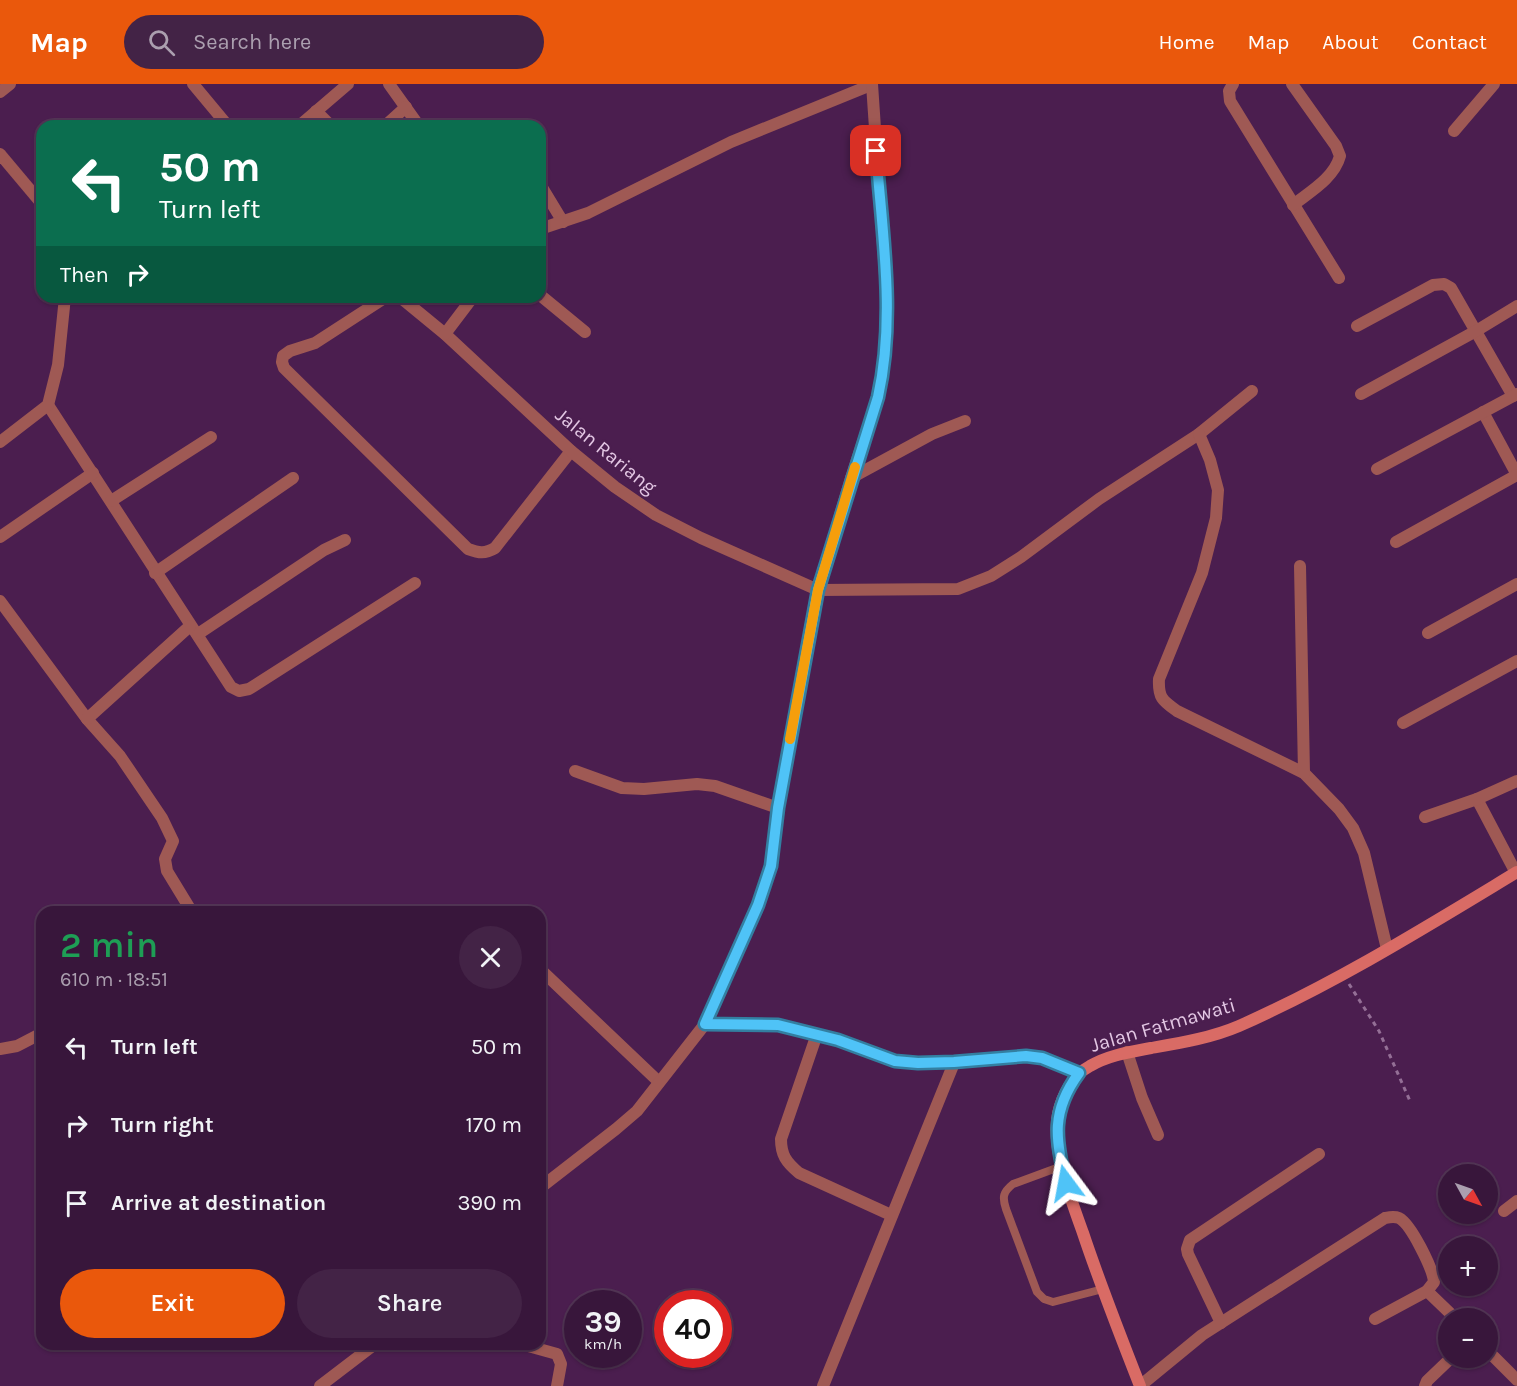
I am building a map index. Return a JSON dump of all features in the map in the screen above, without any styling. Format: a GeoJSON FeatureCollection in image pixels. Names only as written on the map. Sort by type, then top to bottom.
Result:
{"type":"FeatureCollection","features":[{"type":"Feature","properties":{"kind":"street"},"geometry":{"type":"LineString","coordinates":[[0,92],[10,84]]}},
{"type":"Feature","properties":{"kind":"street"},"geometry":{"type":"LineString","coordinates":[[193,84],[223,120]]}},
{"type":"Feature","properties":{"kind":"street"},"geometry":{"type":"LineString","coordinates":[[306,120],[348,84]]}},
{"type":"Feature","properties":{"kind":"street"},"geometry":{"type":"LineString","coordinates":[[389,84],[415,120]]}},
{"type":"Feature","properties":{"kind":"street"},"geometry":{"type":"LineString","coordinates":[[546,227],[588,213],[731,142],[872,84],[887,305],[883,373],[878,397],[818,590],[778,808],[771,866],[758,905],[705,1024],[637,1111],[546,1183]]}},
{"type":"Feature","properties":{"kind":"street"},"geometry":{"type":"LineString","coordinates":[[1233,84],[1228,91],[1230,101],[1339,278]]}},
{"type":"Feature","properties":{"kind":"street"},"geometry":{"type":"LineString","coordinates":[[1292,84],[1336,146],[1340,156],[1337,167],[1326,179],[1293,205]]}},
{"type":"Feature","properties":{"kind":"street"},"geometry":{"type":"LineString","coordinates":[[1454,130],[1494,84]]}},
{"type":"Feature","properties":{"kind":"street"},"geometry":{"type":"LineString","coordinates":[[392,120],[406,107]]}},
{"type":"Feature","properties":{"kind":"street"},"geometry":{"type":"LineString","coordinates":[[316,111],[325,120]]}},
{"type":"Feature","properties":{"kind":"street"},"geometry":{"type":"LineString","coordinates":[[0,154],[36,197]]}},
{"type":"Feature","properties":{"kind":"street"},"geometry":{"type":"LineString","coordinates":[[546,194],[563,222]]}},
{"type":"Feature","properties":{"kind":"street"},"geometry":{"type":"LineString","coordinates":[[1357,326],[1433,285],[1444,284],[1451,288],[1515,395],[1377,469]]}},
{"type":"Feature","properties":{"kind":"street"},"geometry":{"type":"LineString","coordinates":[[546,300],[585,332]]}},
{"type":"Feature","properties":{"kind":"street"},"geometry":{"type":"LineString","coordinates":[[1,439],[48,405],[58,365],[64,303]]}},
{"type":"Feature","properties":{"kind":"street"},"geometry":{"type":"LineString","coordinates":[[377,303],[315,344],[291,351],[283,356],[284,368],[468,549],[487,553],[495,548],[571,452]]}},
{"type":"Feature","properties":{"kind":"street","name":"Jalan Rariang"},"geometry":{"type":"LineString","coordinates":[[407,303],[445,334],[571,452],[615,487],[656,515],[701,538],[818,590]]}},
{"type":"Feature","properties":{"kind":"street"},"geometry":{"type":"LineString","coordinates":[[445,334],[468,303]]}},
{"type":"Feature","properties":{"kind":"street"},"geometry":{"type":"LineString","coordinates":[[1360,394],[1517,306]]}},
{"type":"Feature","properties":{"kind":"street"},"geometry":{"type":"LineString","coordinates":[[818,590],[958,589],[991,576],[1099,499],[1199,434],[1252,391]]}},
{"type":"Feature","properties":{"kind":"street"},"geometry":{"type":"LineString","coordinates":[[48,405],[231,687],[239,691],[249,689],[415,583]]}},
{"type":"Feature","properties":{"kind":"street"},"geometry":{"type":"LineString","coordinates":[[1395,542],[1517,475],[1483,412]]}},
{"type":"Feature","properties":{"kind":"street"},"geometry":{"type":"LineString","coordinates":[[851,478],[932,434],[965,421]]}},
{"type":"Feature","properties":{"kind":"street"},"geometry":{"type":"LineString","coordinates":[[1199,434],[1210,460],[1218,490],[1216,518],[1202,573],[1160,679],[1158,691],[1161,698],[1177,711],[1304,773],[1316,783],[1353,828],[1364,853],[1387,949]]}},
{"type":"Feature","properties":{"kind":"street"},"geometry":{"type":"LineString","coordinates":[[111,501],[211,437]]}},
{"type":"Feature","properties":{"kind":"street"},"geometry":{"type":"LineString","coordinates":[[0,537],[93,473]]}},
{"type":"Feature","properties":{"kind":"street"},"geometry":{"type":"LineString","coordinates":[[155,573],[292,478]]}},
{"type":"Feature","properties":{"kind":"street"},"geometry":{"type":"LineString","coordinates":[[87,719],[194,631],[324,549],[345,540]]}},
{"type":"Feature","properties":{"kind":"street"},"geometry":{"type":"LineString","coordinates":[[1300,566],[1304,773]]}},
{"type":"Feature","properties":{"kind":"street"},"geometry":{"type":"LineString","coordinates":[[1428,633],[1517,584]]}},
{"type":"Feature","properties":{"kind":"street"},"geometry":{"type":"LineString","coordinates":[[0,602],[87,719],[120,756],[162,818],[173,841],[165,859],[167,871],[188,906]]}},
{"type":"Feature","properties":{"kind":"street"},"geometry":{"type":"LineString","coordinates":[[1403,723],[1517,661]]}},
{"type":"Feature","properties":{"kind":"street"},"geometry":{"type":"LineString","coordinates":[[575,771],[622,788],[644,789],[697,784],[715,786],[778,808]]}},
{"type":"Feature","properties":{"kind":"street"},"geometry":{"type":"LineString","coordinates":[[1425,817],[1477,800],[1517,781]]}},
{"type":"Feature","properties":{"kind":"street"},"geometry":{"type":"LineString","coordinates":[[1477,800],[1517,872]]}},
{"type":"Feature","properties":{"kind":"street","name":"Jalan Fatmawati"},"geometry":{"type":"LineString","coordinates":[[1140,1386],[1071,1199],[1062,1166],[1058,1139],[1058,1115],[1066,1093],[1079,1073],[1106,1058],[1200,1038],[1236,1027],[1343,975],[1517,872]]}},
{"type":"Feature","properties":{"kind":"street"},"geometry":{"type":"LineString","coordinates":[[546,975],[659,1082]]}},
{"type":"Feature","properties":{"kind":"street"},"geometry":{"type":"LineString","coordinates":[[705,1024],[778,1025],[817,1034],[895,1061],[954,1062],[1026,1056],[1042,1058],[1079,1073]]}},
{"type":"Feature","properties":{"kind":"street"},"geometry":{"type":"LineString","coordinates":[[817,1034],[781,1138],[781,1151],[787,1163],[799,1173],[891,1215]]}},
{"type":"Feature","properties":{"kind":"street"},"geometry":{"type":"LineString","coordinates":[[0,1049],[17,1046],[36,1036]]}},
{"type":"Feature","properties":{"kind":"street"},"geometry":{"type":"LineString","coordinates":[[1127,1052],[1142,1098],[1158,1135]]}},
{"type":"Feature","properties":{"kind":"street"},"geometry":{"type":"LineString","coordinates":[[823,1386],[954,1062]]}},
{"type":"Feature","properties":{"kind":"street"},"geometry":{"type":"LineString","coordinates":[[1221,1323],[1188,1254],[1190,1240],[1319,1154]]}},
{"type":"Feature","properties":{"kind":"street"},"geometry":{"type":"LineString","coordinates":[[1504,1211],[1517,1201]]}},
{"type":"Feature","properties":{"kind":"street"},"geometry":{"type":"LineString","coordinates":[[1140,1386],[1202,1335],[1390,1216],[1400,1218],[1410,1228],[1434,1278],[1433,1286],[1375,1319]]}},
{"type":"Feature","properties":{"kind":"street"},"geometry":{"type":"LineString","coordinates":[[1427,1291],[1445,1308]]}},
{"type":"Feature","properties":{"kind":"street"},"geometry":{"type":"LineString","coordinates":[[320,1386],[367,1350]]}},
{"type":"Feature","properties":{"kind":"street"},"geometry":{"type":"LineString","coordinates":[[543,1350],[557,1354],[561,1364],[557,1386]]}},
{"type":"Feature","properties":{"kind":"street"},"geometry":{"type":"LineString","coordinates":[[1498,1361],[1517,1380]]}},
{"type":"Feature","properties":{"kind":"street"},"geometry":{"type":"LineString","coordinates":[[1425,1386],[1441,1368]]}},
{"type":"Feature","properties":{"kind":"lane"},"geometry":{"type":"LineString","coordinates":[[1062,1166],[1013,1185],[1006,1190],[1003,1198],[1006,1209],[1037,1292],[1044,1299],[1053,1302],[1103,1289]]}},
{"type":"Feature","properties":{"kind":"path"},"geometry":{"type":"LineString","coordinates":[[1343,975],[1379,1031],[1410,1101]]}},
{"type":"Feature","properties":{"kind":"slow traffic"},"geometry":{"type":"LineString","coordinates":[[790,739],[818,590],[855,467]]}},
{"type":"Feature","properties":{"kind":"route"},"geometry":{"type":"LineString","coordinates":[[876,151],[887,305],[883,373],[878,397],[818,590],[778,808],[771,866],[758,905],[705,1024],[778,1025],[838,1040],[895,1061],[954,1062],[1026,1056],[1042,1058],[1079,1073],[1062,1100],[1058,1115],[1058,1139],[1066,1183]]}}]}
